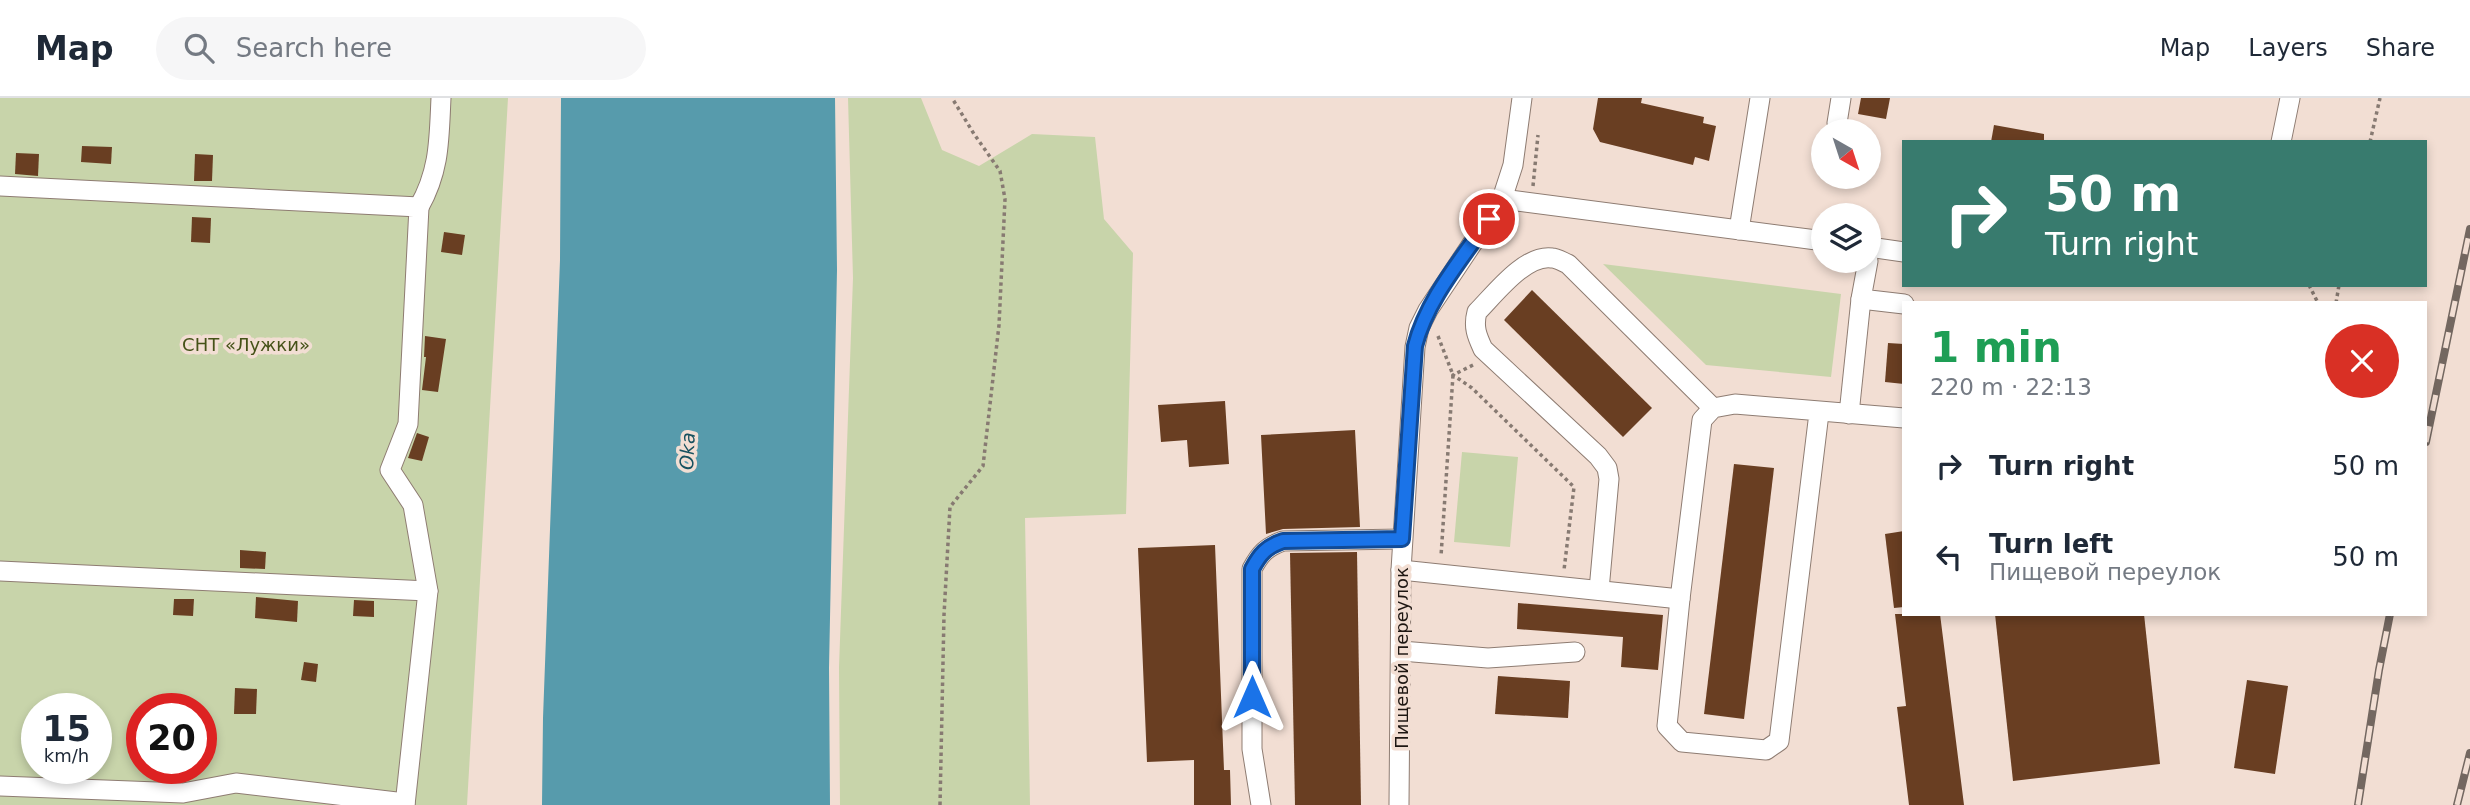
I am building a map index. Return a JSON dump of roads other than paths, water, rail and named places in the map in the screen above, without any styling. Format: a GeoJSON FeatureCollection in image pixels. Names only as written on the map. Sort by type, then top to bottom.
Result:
{"type":"FeatureCollection","features":[{"type":"Feature","properties":{"kind":"street"},"geometry":{"type":"LineString","coordinates":[[0,786],[183,793],[236,783],[405,804],[428,591],[413,505],[390,470],[408,424],[419,206],[431,186],[438,156],[441,98]]}},
{"type":"Feature","properties":{"kind":"street","name":"Пищевой переулок"},"geometry":{"type":"LineString","coordinates":[[1399,805],[1402,539],[1415,346],[1419,328],[1428,310],[1502,200],[1513,164],[1522,98]]}},
{"type":"Feature","properties":{"kind":"street"},"geometry":{"type":"LineString","coordinates":[[1739,230],[1760,98]]}},
{"type":"Feature","properties":{"kind":"street"},"geometry":{"type":"LineString","coordinates":[[1838,119],[1841,98]]}},
{"type":"Feature","properties":{"kind":"street"},"geometry":{"type":"LineString","coordinates":[[2281,140],[2290,98]]}},
{"type":"Feature","properties":{"kind":"street"},"geometry":{"type":"LineString","coordinates":[[0,186],[419,206]]}},
{"type":"Feature","properties":{"kind":"street"},"geometry":{"type":"LineString","coordinates":[[1502,200],[1811,239]]}},
{"type":"Feature","properties":{"kind":"street"},"geometry":{"type":"LineString","coordinates":[[1881,252],[1902,252]]}},
{"type":"Feature","properties":{"kind":"street"},"geometry":{"type":"LineString","coordinates":[[1599,590],[1609,479],[1607,468],[1598,456],[1483,349],[1474,323],[1477,312],[1527,263],[1538,258],[1552,258],[1568,264],[1713,408]]}},
{"type":"Feature","properties":{"kind":"street"},"geometry":{"type":"LineString","coordinates":[[1849,414],[1865,273]]}},
{"type":"Feature","properties":{"kind":"street"},"geometry":{"type":"LineString","coordinates":[[1861,299],[1902,304]]}},
{"type":"Feature","properties":{"kind":"street"},"geometry":{"type":"LineString","coordinates":[[1819,412],[1779,741],[1766,750],[1682,742],[1667,726],[1702,420],[1713,408],[1735,404],[1902,418]]}},
{"type":"Feature","properties":{"kind":"street"},"geometry":{"type":"LineString","coordinates":[[1261,805],[1252,749],[1252,569],[1261,553],[1271,545],[1283,541],[1402,539]]}},
{"type":"Feature","properties":{"kind":"street"},"geometry":{"type":"LineString","coordinates":[[1401,570],[1680,599]]}},
{"type":"Feature","properties":{"kind":"street"},"geometry":{"type":"LineString","coordinates":[[0,571],[428,591]]}},
{"type":"Feature","properties":{"kind":"street"},"geometry":{"type":"LineString","coordinates":[[1401,651],[1488,658],[1575,652]]}},
{"type":"Feature","properties":{"kind":"water","name":"Oka"},"geometry":{"type":"Polygon","coordinates":[[[561,98],[835,98],[837,270],[829,668],[830,805],[542,805],[560,260],[561,98]]]}},
{"type":"Feature","properties":{"kind":"railway"},"geometry":{"type":"LineString","coordinates":[[2427,437],[2470,229]]}},
{"type":"Feature","properties":{"kind":"railway"},"geometry":{"type":"LineString","coordinates":[[2358,805],[2390,616]]}},
{"type":"Feature","properties":{"kind":"railway"},"geometry":{"type":"LineString","coordinates":[[2457,805],[2470,753]]}},
{"type":"Feature","properties":{"kind":"park label","name":"СНТ «Лужки»"},"geometry":{"type":"Point","coordinates":[246,344]}}]}
